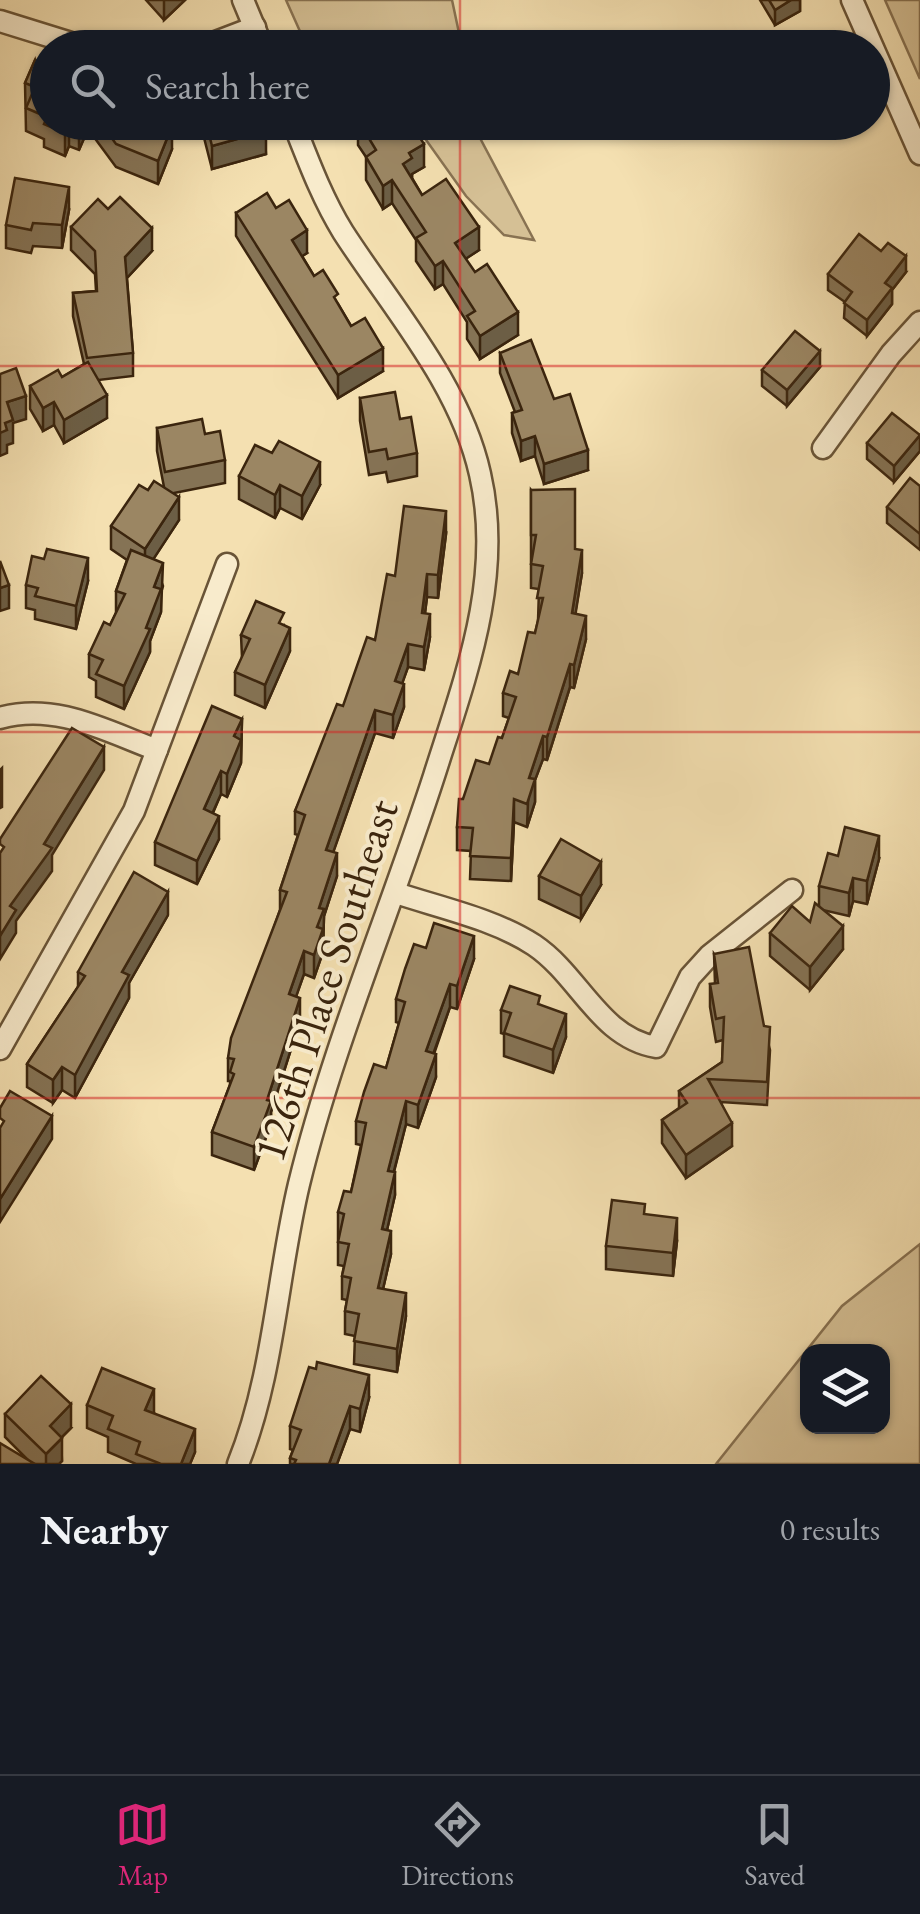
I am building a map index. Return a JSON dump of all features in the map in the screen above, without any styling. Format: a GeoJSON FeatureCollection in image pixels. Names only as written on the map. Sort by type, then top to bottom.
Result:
{"type":"FeatureCollection","features":[{"type":"Feature","properties":{"kind":"street"},"geometry":{"type":"LineString","coordinates":[[242,0],[256,30]]}},
{"type":"Feature","properties":{"kind":"street"},"geometry":{"type":"LineString","coordinates":[[852,0],[865,30]]}},
{"type":"Feature","properties":{"kind":"street"},"geometry":{"type":"LineString","coordinates":[[0,21],[30,30]]}},
{"type":"Feature","properties":{"kind":"street"},"geometry":{"type":"LineString","coordinates":[[247,30],[255,27]]}},
{"type":"Feature","properties":{"kind":"street"},"geometry":{"type":"LineString","coordinates":[[890,86],[920,154]]}},
{"type":"Feature","properties":{"kind":"street","name":"126th Place Southeast"},"geometry":{"type":"LineString","coordinates":[[238,1464],[260,1392],[300,1184],[344,1036],[396,893],[474,650],[486,588],[488,523],[480,472],[463,425],[425,354],[341,229],[301,140]]}},
{"type":"Feature","properties":{"kind":"street"},"geometry":{"type":"LineString","coordinates":[[823,448],[890,354],[920,322]]}},
{"type":"Feature","properties":{"kind":"street"},"geometry":{"type":"LineString","coordinates":[[0,1049],[134,810],[228,564]]}},
{"type":"Feature","properties":{"kind":"street"},"geometry":{"type":"LineString","coordinates":[[0,718],[36,712],[62,715],[156,750]]}},
{"type":"Feature","properties":{"kind":"street"},"geometry":{"type":"LineString","coordinates":[[396,893],[497,926],[534,945],[608,1024],[638,1044],[656,1047],[690,977],[792,890]]}},
{"type":"Feature","properties":{"kind":"shaded area"},"geometry":{"type":"Polygon","coordinates":[[[286,0],[452,0],[458,30],[299,30],[286,0]]]}},
{"type":"Feature","properties":{"kind":"shaded area"},"geometry":{"type":"Polygon","coordinates":[[[885,0],[920,0],[920,79],[885,0]]]}},
{"type":"Feature","properties":{"kind":"shaded area"},"geometry":{"type":"Polygon","coordinates":[[[426,140],[481,140],[534,240],[504,235],[466,196],[426,140]]]}},
{"type":"Feature","properties":{"kind":"shaded area"},"geometry":{"type":"Polygon","coordinates":[[[920,1244],[920,1464],[716,1464],[800,1359],[800,1434],[890,1434],[890,1344],[812,1344],[842,1306],[920,1244]]]}},
{"type":"Feature","properties":{"kind":"building"},"geometry":{"type":"Polygon","coordinates":[[[769,0],[791,0],[775,10],[769,0]]]}},
{"type":"Feature","properties":{"kind":"building"},"geometry":{"type":"Polygon","coordinates":[[[113,140],[166,140],[158,161],[113,140]]]}},
{"type":"Feature","properties":{"kind":"building"},"geometry":{"type":"Polygon","coordinates":[[[210,140],[234,140],[212,146],[210,140]]]}},
{"type":"Feature","properties":{"kind":"building"},"geometry":{"type":"Polygon","coordinates":[[[370,140],[421,140],[424,144],[409,153],[412,158],[403,164],[422,195],[446,179],[479,227],[455,243],[475,272],[487,264],[518,312],[480,336],[467,316],[475,311],[443,261],[435,266],[416,238],[426,232],[392,180],[383,186],[366,157],[376,150],[370,140]]]}},
{"type":"Feature","properties":{"kind":"building"},"geometry":{"type":"Polygon","coordinates":[[[15,178],[69,187],[62,225],[33,223],[31,230],[6,225],[15,178]]]}},
{"type":"Feature","properties":{"kind":"building"},"geometry":{"type":"Polygon","coordinates":[[[267,193],[276,208],[289,200],[307,230],[292,240],[314,276],[323,270],[351,326],[365,318],[383,348],[338,375],[236,213],[267,193]]]}},
{"type":"Feature","properties":{"kind":"building"},"geometry":{"type":"Polygon","coordinates":[[[120,197],[152,228],[125,257],[133,353],[87,358],[73,293],[97,291],[95,251],[71,227],[98,199],[108,209],[120,197]]]}},
{"type":"Feature","properties":{"kind":"building"},"geometry":{"type":"Polygon","coordinates":[[[859,234],[881,251],[888,243],[906,256],[885,283],[892,288],[867,320],[844,303],[852,292],[828,274],[859,234]]]}},
{"type":"Feature","properties":{"kind":"building"},"geometry":{"type":"Polygon","coordinates":[[[795,331],[820,351],[787,390],[762,370],[795,331]]]}},
{"type":"Feature","properties":{"kind":"building"},"geometry":{"type":"Polygon","coordinates":[[[531,340],[554,399],[570,394],[588,450],[544,464],[535,436],[521,441],[512,413],[522,410],[500,353],[531,340]]]}},
{"type":"Feature","properties":{"kind":"building"},"geometry":{"type":"Polygon","coordinates":[[[88,362],[107,395],[64,420],[54,402],[43,408],[30,386],[58,370],[62,377],[88,362]]]}},
{"type":"Feature","properties":{"kind":"building"},"geometry":{"type":"Polygon","coordinates":[[[16,368],[26,396],[7,402],[13,420],[5,423],[7,430],[0,433],[0,374],[16,368]]]}},
{"type":"Feature","properties":{"kind":"building"},"geometry":{"type":"Polygon","coordinates":[[[395,392],[400,419],[411,417],[417,453],[388,459],[386,449],[369,452],[360,398],[395,392]]]}},
{"type":"Feature","properties":{"kind":"building"},"geometry":{"type":"Polygon","coordinates":[[[892,413],[920,435],[894,466],[867,443],[892,413]]]}},
{"type":"Feature","properties":{"kind":"building"},"geometry":{"type":"Polygon","coordinates":[[[202,419],[205,434],[220,431],[225,460],[165,472],[157,428],[202,419]]]}},
{"type":"Feature","properties":{"kind":"building"},"geometry":{"type":"Polygon","coordinates":[[[279,441],[320,462],[302,496],[280,485],[275,495],[239,476],[255,445],[272,453],[279,441]]]}},
{"type":"Feature","properties":{"kind":"building"},"geometry":{"type":"Polygon","coordinates":[[[910,478],[920,486],[920,534],[887,507],[910,478]]]}},
{"type":"Feature","properties":{"kind":"building"},"geometry":{"type":"Polygon","coordinates":[[[154,481],[179,497],[145,549],[111,526],[139,485],[148,490],[154,481]]]}},
{"type":"Feature","properties":{"kind":"building"},"geometry":{"type":"Polygon","coordinates":[[[575,489],[575,549],[582,550],[572,613],[586,616],[574,665],[570,664],[547,737],[543,736],[529,778],[535,779],[527,804],[514,799],[511,858],[470,856],[473,828],[457,827],[459,799],[463,799],[476,760],[489,764],[498,737],[502,738],[516,697],[503,693],[510,671],[518,674],[528,632],[535,633],[543,598],[537,598],[543,566],[531,564],[536,535],[531,535],[531,490],[575,489]]]}},
{"type":"Feature","properties":{"kind":"building"},"geometry":{"type":"Polygon","coordinates":[[[404,506],[446,511],[438,575],[427,574],[422,613],[430,614],[424,647],[408,644],[395,681],[404,684],[393,715],[375,710],[326,850],[337,853],[319,908],[324,909],[317,927],[323,929],[314,955],[304,951],[289,994],[300,998],[254,1147],[212,1132],[234,1074],[230,1072],[234,1059],[228,1058],[231,1038],[287,892],[280,890],[305,815],[295,811],[337,704],[343,706],[367,637],[375,640],[387,574],[395,576],[404,506]]]}},
{"type":"Feature","properties":{"kind":"building"},"geometry":{"type":"Polygon","coordinates":[[[47,549],[88,558],[76,606],[35,596],[38,588],[26,585],[32,556],[44,559],[47,549]]]}},
{"type":"Feature","properties":{"kind":"building"},"geometry":{"type":"Polygon","coordinates":[[[131,550],[163,563],[154,587],[161,589],[146,628],[150,629],[124,686],[96,674],[103,660],[89,654],[104,622],[110,625],[125,594],[116,591],[131,550]]]}},
{"type":"Feature","properties":{"kind":"building"},"geometry":{"type":"Polygon","coordinates":[[[0,561],[9,585],[0,588],[0,561]]]}},
{"type":"Feature","properties":{"kind":"building"},"geometry":{"type":"Polygon","coordinates":[[[256,601],[284,613],[279,623],[290,628],[265,685],[235,672],[250,639],[241,635],[256,601]]]}},
{"type":"Feature","properties":{"kind":"building"},"geometry":{"type":"Polygon","coordinates":[[[212,706],[242,719],[234,736],[241,740],[227,774],[221,771],[204,809],[219,816],[197,861],[155,842],[212,706]]]}},
{"type":"Feature","properties":{"kind":"building"},"geometry":{"type":"Polygon","coordinates":[[[72,728],[104,747],[44,844],[52,848],[10,906],[16,910],[0,936],[0,853],[4,847],[0,839],[72,728]]]}},
{"type":"Feature","properties":{"kind":"building"},"geometry":{"type":"Polygon","coordinates":[[[845,827],[879,836],[867,881],[853,878],[849,893],[819,886],[828,853],[838,856],[845,827]]]}},
{"type":"Feature","properties":{"kind":"building"},"geometry":{"type":"Polygon","coordinates":[[[561,839],[601,862],[581,896],[539,876],[561,839]]]}},
{"type":"Feature","properties":{"kind":"building"},"geometry":{"type":"Polygon","coordinates":[[[134,872],[168,892],[122,972],[129,975],[75,1075],[62,1067],[53,1080],[27,1064],[85,976],[78,972],[134,872]]]}},
{"type":"Feature","properties":{"kind":"building"},"geometry":{"type":"Polygon","coordinates":[[[815,903],[843,926],[810,967],[770,933],[792,906],[810,922],[815,903]]]}},
{"type":"Feature","properties":{"kind":"building"},"geometry":{"type":"Polygon","coordinates":[[[434,923],[474,936],[457,986],[450,984],[426,1051],[436,1054],[418,1105],[406,1101],[388,1171],[395,1172],[382,1229],[391,1231],[378,1288],[406,1293],[397,1349],[354,1341],[359,1314],[345,1311],[351,1278],[342,1276],[349,1244],[338,1242],[344,1214],[338,1212],[344,1191],[351,1192],[360,1153],[366,1123],[356,1121],[364,1092],[374,1064],[386,1068],[405,1002],[396,999],[405,969],[414,944],[426,948],[434,923]]]}},
{"type":"Feature","properties":{"kind":"building"},"geometry":{"type":"Polygon","coordinates":[[[749,947],[764,1026],[770,1027],[767,1082],[708,1079],[732,1123],[686,1155],[662,1120],[687,1103],[679,1091],[722,1062],[724,1017],[716,1019],[710,984],[718,983],[714,954],[749,947]]]}},
{"type":"Feature","properties":{"kind":"building"},"geometry":{"type":"Polygon","coordinates":[[[510,986],[540,996],[538,1004],[566,1014],[553,1050],[504,1033],[511,1013],[501,1010],[510,986]]]}},
{"type":"Feature","properties":{"kind":"building"},"geometry":{"type":"Polygon","coordinates":[[[10,1091],[52,1116],[0,1199],[0,1128],[4,1121],[0,1108],[10,1091]]]}},
{"type":"Feature","properties":{"kind":"building"},"geometry":{"type":"Polygon","coordinates":[[[612,1200],[645,1204],[644,1214],[677,1218],[673,1253],[606,1246],[612,1200]]]}},
{"type":"Feature","properties":{"kind":"building"},"geometry":{"type":"Polygon","coordinates":[[[317,1362],[369,1375],[360,1409],[350,1406],[329,1464],[294,1464],[296,1460],[290,1458],[301,1430],[290,1426],[309,1367],[316,1369],[317,1362]]]}},
{"type":"Feature","properties":{"kind":"building"},"geometry":{"type":"Polygon","coordinates":[[[102,1368],[154,1389],[145,1410],[195,1429],[181,1464],[161,1464],[136,1454],[140,1442],[108,1429],[113,1416],[87,1405],[102,1368]]]}},
{"type":"Feature","properties":{"kind":"building"},"geometry":{"type":"Polygon","coordinates":[[[41,1376],[71,1404],[50,1426],[62,1438],[46,1454],[5,1414],[41,1376]]]}},
{"type":"Feature","properties":{"kind":"building"},"geometry":{"type":"Polygon","coordinates":[[[0,1443],[35,1464],[0,1464],[0,1443]]]}}]}
